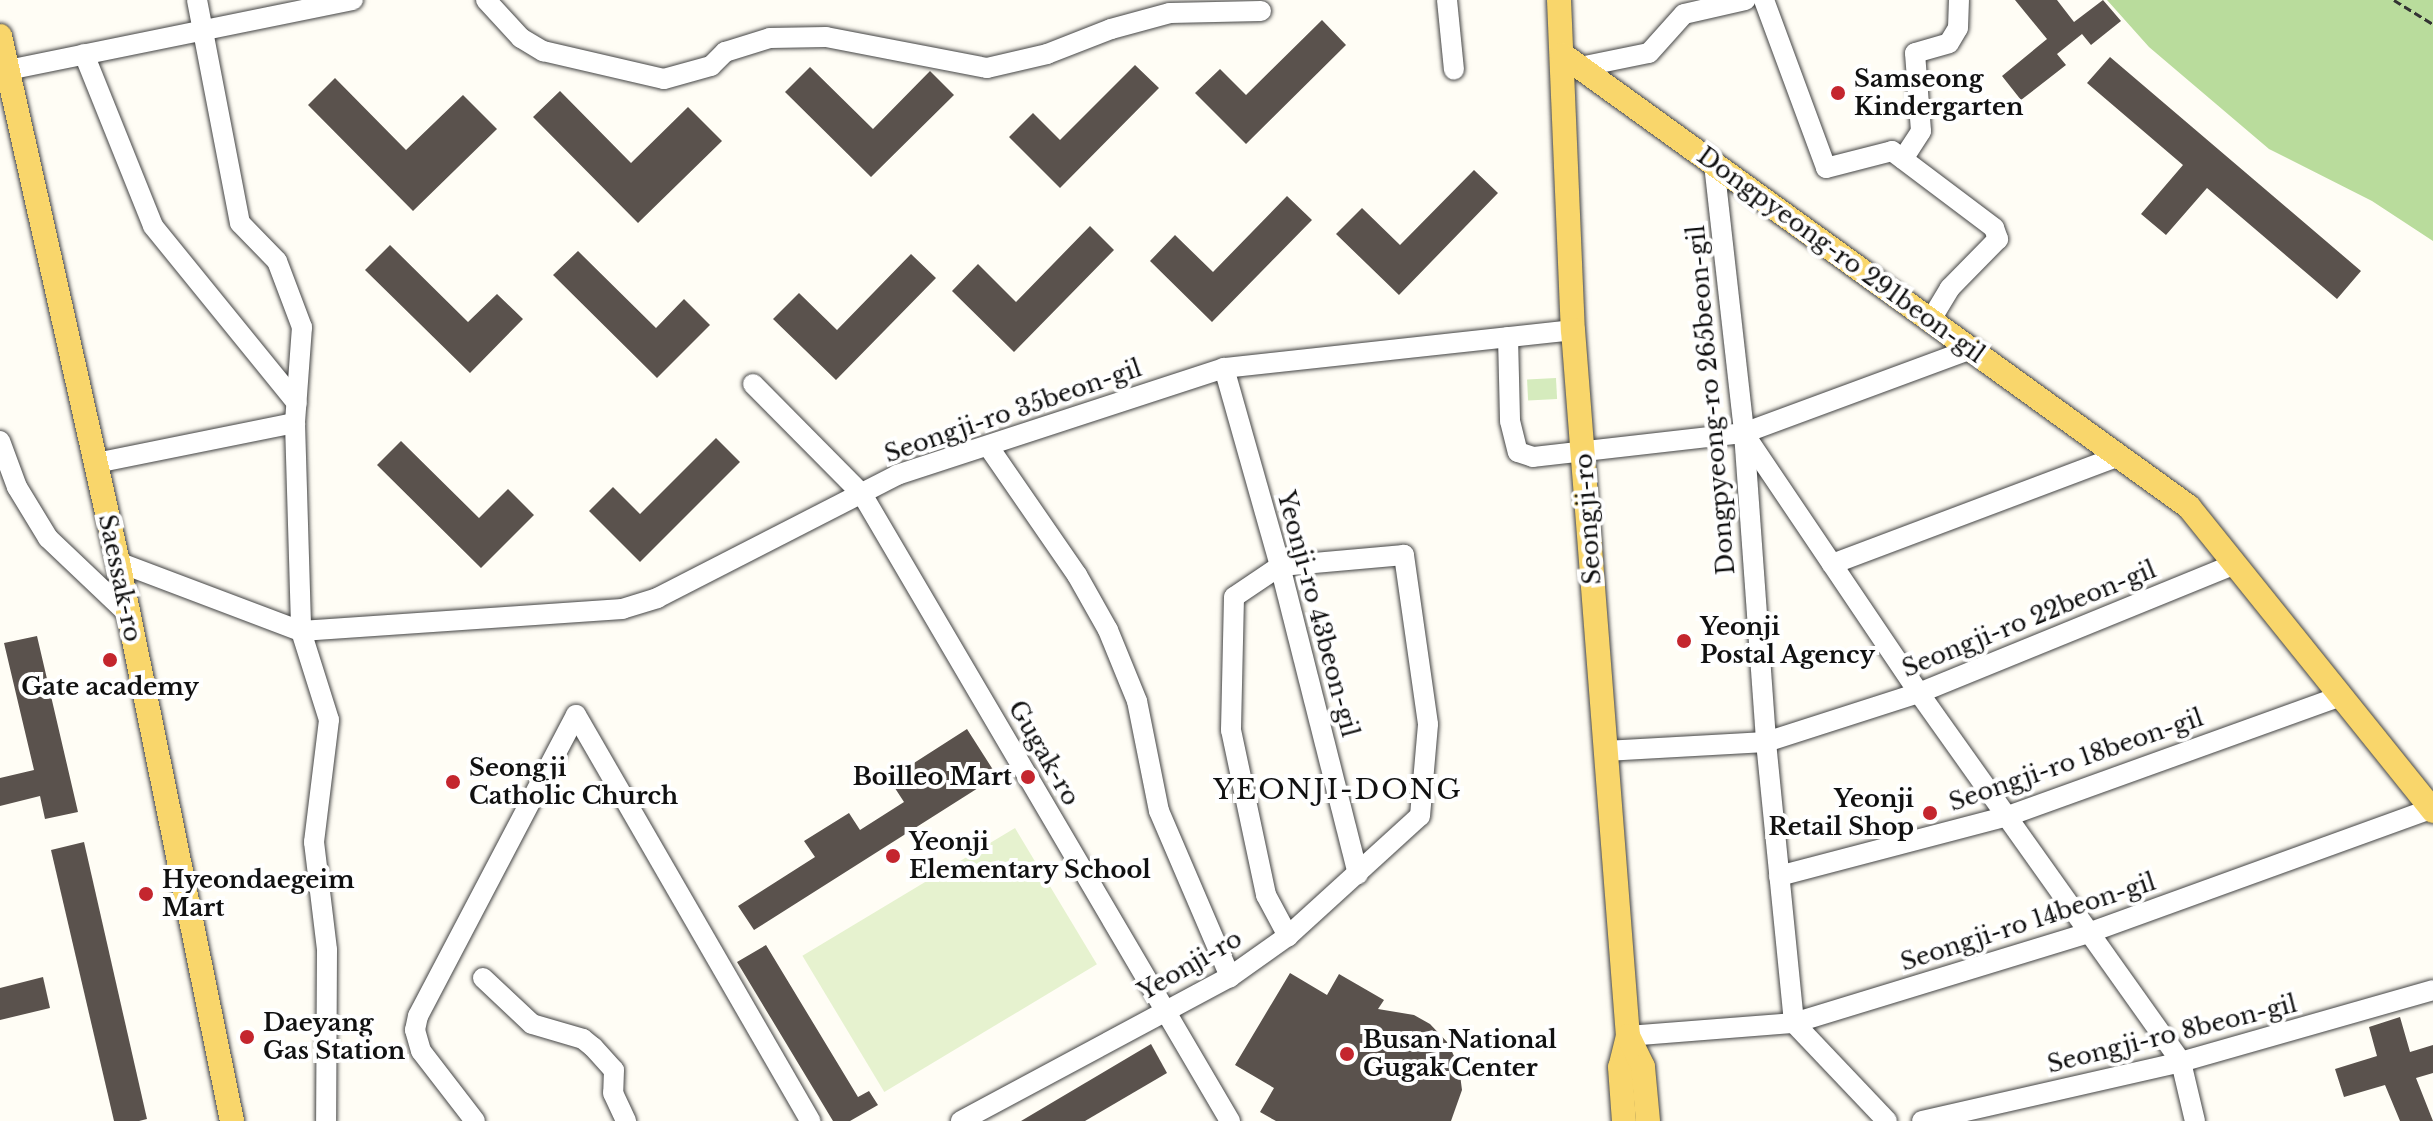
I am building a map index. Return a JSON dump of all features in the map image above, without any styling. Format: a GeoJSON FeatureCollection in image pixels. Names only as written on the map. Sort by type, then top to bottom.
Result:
{"type":"FeatureCollection","features":[{"type":"Feature","properties":{"kind":"main road","name":"Seongji-ro"},"geometry":{"type":"LineString","coordinates":[[1559,0],[1572,61],[1573,330],[1628,1036],[1620,1067],[1624,1121]]}},
{"type":"Feature","properties":{"kind":"main road","name":"Saessak-ro"},"geometry":{"type":"LineString","coordinates":[[0,36],[118,562],[232,1121]]}},
{"type":"Feature","properties":{"kind":"main road","name":"Dongpyeong-ro 291beon-gil"},"geometry":{"type":"LineString","coordinates":[[1572,61],[2189,507],[2432,809]]}},
{"type":"Feature","properties":{"kind":"main road","name":"Seongji-ro"},"geometry":{"type":"LineString","coordinates":[[1628,1036],[1643,1067],[1648,1121]]}},
{"type":"Feature","properties":{"kind":"street"},"geometry":{"type":"LineString","coordinates":[[197,0],[240,223],[277,261],[302,327],[296,413],[301,631],[329,720],[314,842],[327,950],[326,1121]]}},
{"type":"Feature","properties":{"kind":"street"},"geometry":{"type":"LineString","coordinates":[[8,70],[353,0]]}},
{"type":"Feature","properties":{"kind":"street"},"geometry":{"type":"LineString","coordinates":[[486,0],[521,38],[543,51],[664,79],[711,66],[725,52],[770,38],[826,37],[987,68],[1047,54],[1111,29],[1170,13],[1261,11]]}},
{"type":"Feature","properties":{"kind":"street"},"geometry":{"type":"LineString","coordinates":[[1447,0],[1454,70]]}},
{"type":"Feature","properties":{"kind":"street"},"geometry":{"type":"LineString","coordinates":[[1572,61],[1649,53],[1684,14],[1745,0]]}},
{"type":"Feature","properties":{"kind":"street"},"geometry":{"type":"LineString","coordinates":[[1764,0],[1826,168],[1892,151],[1994,228],[1998,239],[1950,288],[1931,320]]}},
{"type":"Feature","properties":{"kind":"street"},"geometry":{"type":"LineString","coordinates":[[1903,159],[1921,131],[1915,53],[1949,43],[1958,28],[1959,0]]}},
{"type":"Feature","properties":{"kind":"street"},"geometry":{"type":"LineString","coordinates":[[84,54],[153,226],[296,413]]}},
{"type":"Feature","properties":{"kind":"street","name":"Dongpyeong-ro 265beon-gil"},"geometry":{"type":"LineString","coordinates":[[1714,164],[1744,433],[1766,742],[1794,1023]]}},
{"type":"Feature","properties":{"kind":"street","name":"Seongji-ro 35beon-gil"},"geometry":{"type":"LineString","coordinates":[[301,631],[622,609],[657,598],[897,475],[1224,368],[1573,330]]}},
{"type":"Feature","properties":{"kind":"street"},"geometry":{"type":"LineString","coordinates":[[1508,337],[1510,421],[1518,452],[1533,457],[1744,433],[1971,349]]}},
{"type":"Feature","properties":{"kind":"street","name":"Yeonji-ro 43beon-gil"},"geometry":{"type":"LineString","coordinates":[[1224,368],[1280,566],[1358,874]]}},
{"type":"Feature","properties":{"kind":"street","name":"Gugak-ro"},"geometry":{"type":"LineString","coordinates":[[753,384],[862,494],[1230,1121]]}},
{"type":"Feature","properties":{"kind":"street"},"geometry":{"type":"LineString","coordinates":[[96,463],[296,413]]}},
{"type":"Feature","properties":{"kind":"street"},"geometry":{"type":"LineString","coordinates":[[1744,433],[1919,693],[2181,1062],[2195,1121]]}},
{"type":"Feature","properties":{"kind":"street"},"geometry":{"type":"LineString","coordinates":[[988,446],[1077,575],[1108,630],[1137,701],[1159,811],[1230,977]]}},
{"type":"Feature","properties":{"kind":"street"},"geometry":{"type":"LineString","coordinates":[[1,448],[17,487],[48,538],[128,614]]}},
{"type":"Feature","properties":{"kind":"street"},"geometry":{"type":"LineString","coordinates":[[1832,564],[2119,456]]}},
{"type":"Feature","properties":{"kind":"street","name":"Yeonji-ro"},"geometry":{"type":"LineString","coordinates":[[961,1121],[1230,977],[1288,936],[1420,816],[1428,724],[1404,555],[1280,566]]}},
{"type":"Feature","properties":{"kind":"street"},"geometry":{"type":"LineString","coordinates":[[118,562],[301,631]]}},
{"type":"Feature","properties":{"kind":"street","name":"Seongji-ro 22beon-gil"},"geometry":{"type":"LineString","coordinates":[[1605,751],[1766,742],[1919,693],[2235,564]]}},
{"type":"Feature","properties":{"kind":"street"},"geometry":{"type":"LineString","coordinates":[[1280,566],[1234,597],[1231,730],[1266,895],[1288,936]]}},
{"type":"Feature","properties":{"kind":"street","name":"Seongji-ro 18beon-gil"},"geometry":{"type":"LineString","coordinates":[[1779,876],[2008,816],[2341,696]]}},
{"type":"Feature","properties":{"kind":"street"},"geometry":{"type":"LineString","coordinates":[[475,1121],[421,1051],[415,1030],[418,1016],[576,715],[810,1121]]}},
{"type":"Feature","properties":{"kind":"street","name":"Seongji-ro 14beon-gil"},"geometry":{"type":"LineString","coordinates":[[1628,1036],[1794,1023],[2091,932],[2432,809]]}},
{"type":"Feature","properties":{"kind":"street"},"geometry":{"type":"LineString","coordinates":[[483,978],[532,1024],[583,1039],[593,1047],[614,1070],[615,1100],[626,1121]]}},
{"type":"Feature","properties":{"kind":"street","name":"Seongji-ro 8beon-gil"},"geometry":{"type":"LineString","coordinates":[[1922,1121],[2181,1062],[2433,990]]}},
{"type":"Feature","properties":{"kind":"street"},"geometry":{"type":"LineString","coordinates":[[1794,1023],[1887,1121]]}},
{"type":"Feature","properties":{"kind":"path"},"geometry":{"type":"LineString","coordinates":[[2394,0],[2433,24]]}},
{"type":"Feature","properties":{"kind":"green space"},"geometry":{"type":"Polygon","coordinates":[[[2107,0],[2433,0],[2433,241],[2372,201],[2269,149],[2149,47],[2107,0]]]}},
{"type":"Feature","properties":{"kind":"green space"},"geometry":{"type":"Polygon","coordinates":[[[1556,378],[1557,399],[1528,400],[1527,380],[1556,378]]]}},
{"type":"Feature","properties":{"kind":"green space"},"geometry":{"type":"Polygon","coordinates":[[[1015,828],[1097,964],[884,1092],[802,956],[1015,828]]]}},
{"type":"Feature","properties":{"kind":"building"},"geometry":{"type":"Polygon","coordinates":[[[2015,0],[2057,0],[2074,22],[2103,0],[2121,21],[2091,45],[2082,34],[2057,54],[2066,65],[2021,100],[2002,76],[2047,39],[2015,0]]]}},
{"type":"Feature","properties":{"kind":"building"},"geometry":{"type":"Polygon","coordinates":[[[1322,20],[1346,45],[1246,144],[1195,93],[1220,69],[1246,95],[1322,20]]]}},
{"type":"Feature","properties":{"kind":"building"},"geometry":{"type":"Polygon","coordinates":[[[2110,57],[2361,271],[2337,299],[2207,188],[2166,235],[2141,214],[2183,165],[2087,83],[2110,57]]]}},
{"type":"Feature","properties":{"kind":"building"},"geometry":{"type":"Polygon","coordinates":[[[1135,65],[1159,88],[1060,188],[1009,137],[1033,113],[1060,140],[1135,65]]]}},
{"type":"Feature","properties":{"kind":"building"},"geometry":{"type":"Polygon","coordinates":[[[810,67],[873,129],[930,71],[954,95],[871,177],[785,92],[810,67]]]}},
{"type":"Feature","properties":{"kind":"building"},"geometry":{"type":"Polygon","coordinates":[[[335,78],[406,150],[463,95],[497,129],[413,211],[308,105],[335,78]]]}},
{"type":"Feature","properties":{"kind":"building"},"geometry":{"type":"Polygon","coordinates":[[[560,91],[631,163],[688,107],[722,141],[638,223],[533,117],[560,91]]]}},
{"type":"Feature","properties":{"kind":"building"},"geometry":{"type":"Polygon","coordinates":[[[1474,170],[1498,193],[1399,295],[1336,234],[1362,208],[1400,245],[1474,170]]]}},
{"type":"Feature","properties":{"kind":"building"},"geometry":{"type":"Polygon","coordinates":[[[1287,196],[1312,220],[1212,322],[1150,261],[1175,235],[1213,272],[1287,196]]]}},
{"type":"Feature","properties":{"kind":"building"},"geometry":{"type":"Polygon","coordinates":[[[1090,226],[1114,250],[1014,352],[952,291],[978,264],[1016,302],[1090,226]]]}},
{"type":"Feature","properties":{"kind":"building"},"geometry":{"type":"Polygon","coordinates":[[[390,245],[468,322],[497,294],[523,319],[470,373],[365,270],[390,245]]]}},
{"type":"Feature","properties":{"kind":"building"},"geometry":{"type":"Polygon","coordinates":[[[578,251],[656,328],[684,299],[710,325],[657,378],[553,275],[578,251]]]}},
{"type":"Feature","properties":{"kind":"building"},"geometry":{"type":"Polygon","coordinates":[[[911,254],[936,278],[836,380],[773,319],[799,293],[837,330],[911,254]]]}},
{"type":"Feature","properties":{"kind":"building"},"geometry":{"type":"Polygon","coordinates":[[[716,438],[740,462],[640,562],[589,511],[613,487],[640,514],[716,438]]]}},
{"type":"Feature","properties":{"kind":"building"},"geometry":{"type":"Polygon","coordinates":[[[401,441],[479,518],[508,489],[534,515],[481,568],[377,465],[401,441]]]}},
{"type":"Feature","properties":{"kind":"building"},"geometry":{"type":"Polygon","coordinates":[[[37,636],[78,812],[45,819],[40,796],[0,806],[0,778],[34,770],[4,643],[37,636]]]}},
{"type":"Feature","properties":{"kind":"building"},"geometry":{"type":"Polygon","coordinates":[[[967,729],[997,776],[754,930],[738,906],[815,857],[804,841],[849,813],[860,830],[904,802],[889,779],[967,729]]]}},
{"type":"Feature","properties":{"kind":"building"},"geometry":{"type":"Polygon","coordinates":[[[84,842],[147,1119],[139,1121],[114,1121],[51,850],[84,842]]]}},
{"type":"Feature","properties":{"kind":"building"},"geometry":{"type":"Polygon","coordinates":[[[766,945],[858,1097],[869,1091],[878,1105],[850,1121],[833,1121],[737,962],[766,945]]]}},
{"type":"Feature","properties":{"kind":"building","name":"Busan National Gugak Center"},"geometry":{"type":"Polygon","coordinates":[[[1290,973],[1327,995],[1339,974],[1384,1000],[1378,1009],[1414,1015],[1430,1024],[1448,1043],[1459,1067],[1462,1090],[1451,1121],[1276,1121],[1260,1112],[1274,1088],[1235,1065],[1290,973]]]}},
{"type":"Feature","properties":{"kind":"building"},"geometry":{"type":"Polygon","coordinates":[[[43,977],[50,1008],[0,1020],[0,988],[43,977]]]}},
{"type":"Feature","properties":{"kind":"building"},"geometry":{"type":"Polygon","coordinates":[[[2400,1017],[2410,1052],[2433,1045],[2433,1073],[2416,1078],[2433,1121],[2400,1121],[2385,1085],[2344,1097],[2335,1069],[2377,1056],[2369,1027],[2400,1017]]]}},
{"type":"Feature","properties":{"kind":"building"},"geometry":{"type":"Polygon","coordinates":[[[1151,1044],[1167,1073],[1085,1121],[1021,1121],[1151,1044]]]}},
{"type":"Feature","properties":{"kind":"place","name":"Samseong Kindergarten"},"geometry":{"type":"Point","coordinates":[1838,93]}},
{"type":"Feature","properties":{"kind":"place","name":"Yeonji Postal Agency"},"geometry":{"type":"Point","coordinates":[1684,641]}},
{"type":"Feature","properties":{"kind":"place","name":"Gate academy"},"geometry":{"type":"Point","coordinates":[110,660]}},
{"type":"Feature","properties":{"kind":"place","name":"Boilleo Mart"},"geometry":{"type":"Point","coordinates":[1028,777]}},
{"type":"Feature","properties":{"kind":"place","name":"Seongji Catholic Church"},"geometry":{"type":"Point","coordinates":[453,782]}},
{"type":"Feature","properties":{"kind":"place","name":"Yeonji Retail Shop"},"geometry":{"type":"Point","coordinates":[1930,813]}},
{"type":"Feature","properties":{"kind":"place","name":"Yeonji Elementary School"},"geometry":{"type":"Point","coordinates":[893,856]}},
{"type":"Feature","properties":{"kind":"place","name":"Hyeondaegeim Mart"},"geometry":{"type":"Point","coordinates":[146,894]}},
{"type":"Feature","properties":{"kind":"place","name":"Daeyang Gas Station"},"geometry":{"type":"Point","coordinates":[247,1037]}},
{"type":"Feature","properties":{"kind":"place","name":"Busan National Gugak Center"},"geometry":{"type":"Point","coordinates":[1347,1054]}},
{"type":"Feature","properties":{"kind":"district","name":"YEONJI-DONG"},"geometry":{"type":"Point","coordinates":[1338,790]}}]}
